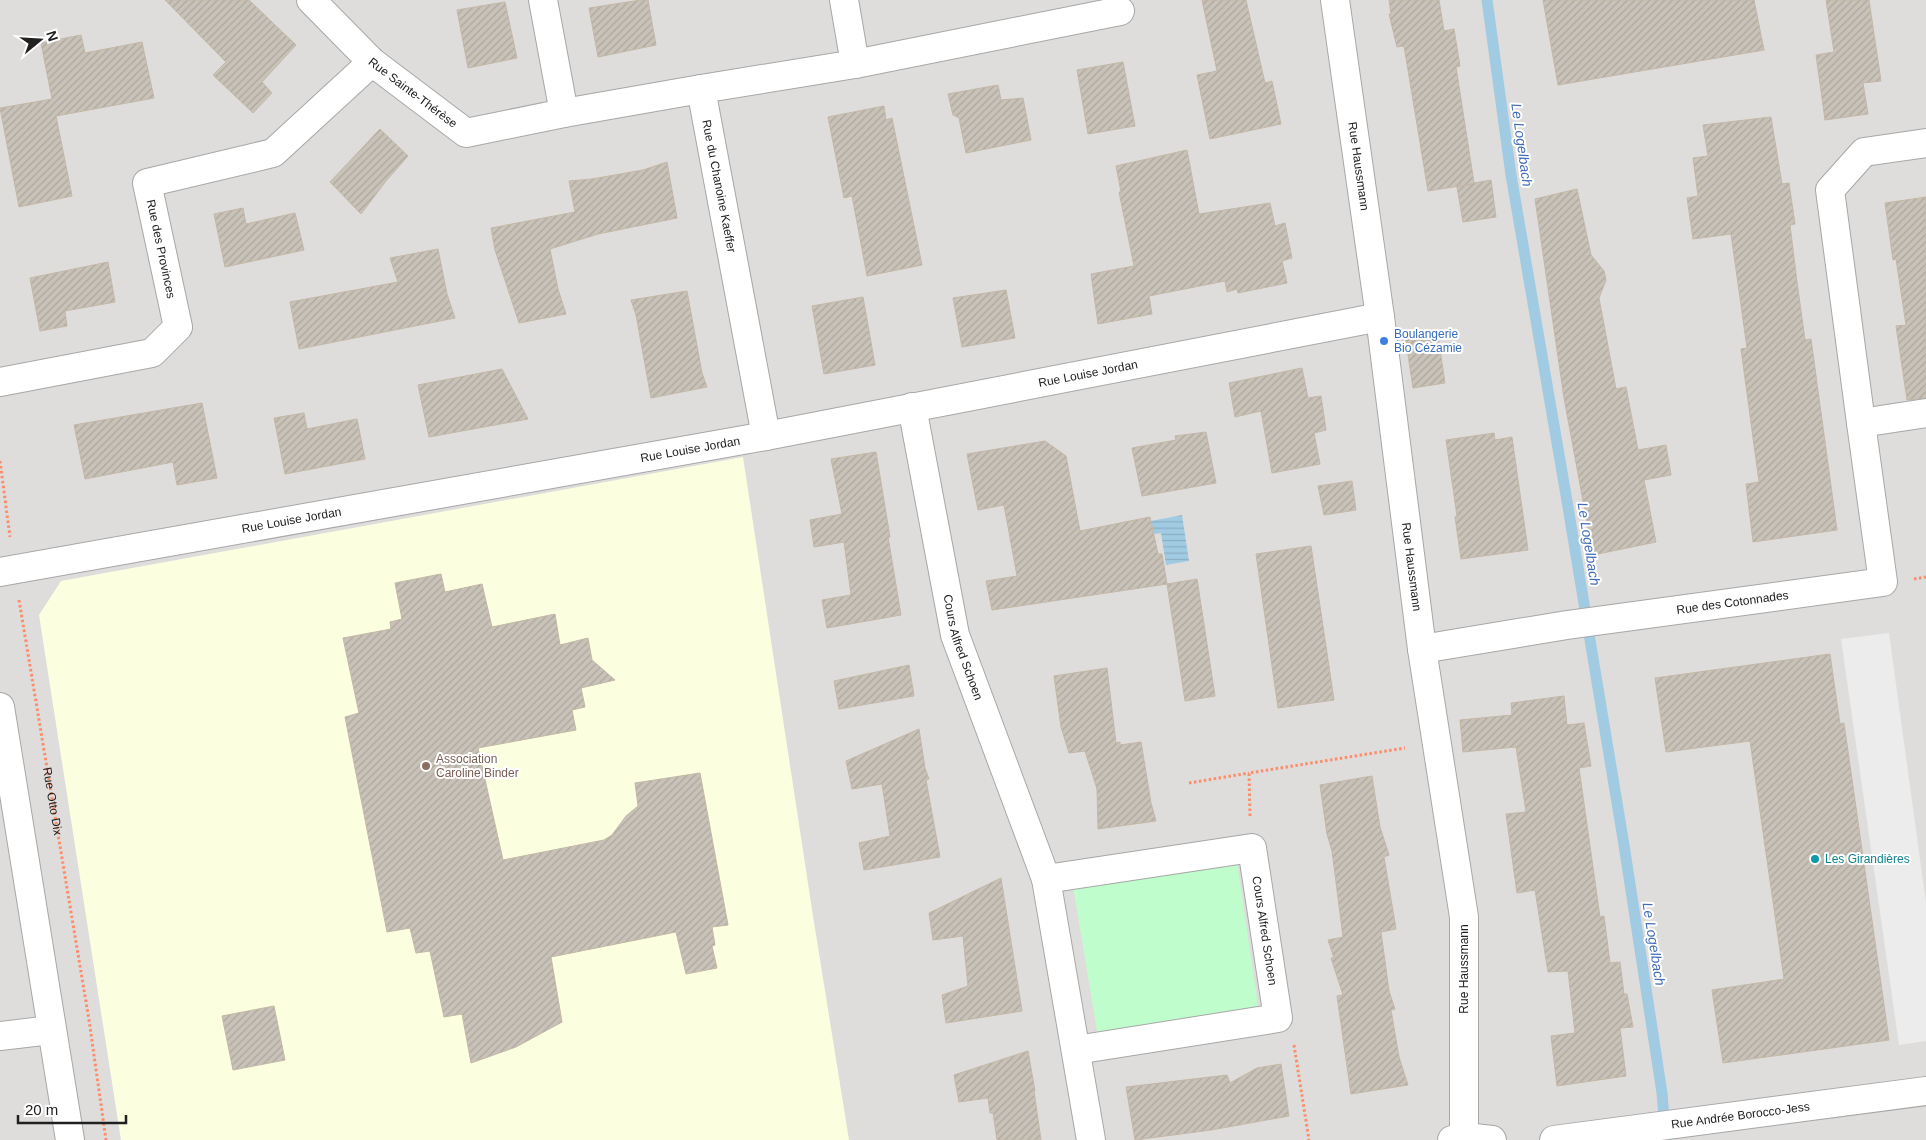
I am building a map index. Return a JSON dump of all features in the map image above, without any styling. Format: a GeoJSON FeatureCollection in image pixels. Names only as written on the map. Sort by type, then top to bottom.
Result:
{"type":"FeatureCollection","features":[{"type":"Feature","properties":{"kind":"street","name":"Rue Sainte-Thérèse"},"geometry":{"type":"LineString","coordinates":[[310,0],[372,62],[466,132],[701,90]]}},
{"type":"Feature","properties":{"kind":"street"},"geometry":{"type":"LineString","coordinates":[[543,0],[564,113]]}},
{"type":"Feature","properties":{"kind":"street"},"geometry":{"type":"LineString","coordinates":[[844,0],[856,64]]}},
{"type":"Feature","properties":{"kind":"street","name":"Rue Haussmann"},"geometry":{"type":"LineString","coordinates":[[1335,0],[1380,317],[1422,649],[1464,916],[1460,1139]]}},
{"type":"Feature","properties":{"kind":"street"},"geometry":{"type":"LineString","coordinates":[[701,90],[856,64],[1120,11]]}},
{"type":"Feature","properties":{"kind":"street","name":"Rue des Provinces"},"geometry":{"type":"LineString","coordinates":[[0,382],[152,353],[178,327],[147,183],[273,153],[372,62]]}},
{"type":"Feature","properties":{"kind":"street","name":"Rue du Chanoine Kaeffer"},"geometry":{"type":"LineString","coordinates":[[701,90],[766,436]]}},
{"type":"Feature","properties":{"kind":"street","name":"Rue des Cotonnades"},"geometry":{"type":"LineString","coordinates":[[1422,649],[1568,625],[1883,582],[1830,190],[1864,152],[1926,143]]}},
{"type":"Feature","properties":{"kind":"street","name":"Rue Louise Jordan"},"geometry":{"type":"LineString","coordinates":[[7,571],[766,436],[1380,317]]}},
{"type":"Feature","properties":{"kind":"street","name":"Cours Alfred Schoen"},"geometry":{"type":"LineString","coordinates":[[912,407],[955,635],[1046,879],[1091,1140]]}},
{"type":"Feature","properties":{"kind":"street"},"geometry":{"type":"LineString","coordinates":[[1861,424],[1926,413]]}},
{"type":"Feature","properties":{"kind":"street"},"geometry":{"type":"LineString","coordinates":[[0,707],[70,1140]]}},
{"type":"Feature","properties":{"kind":"street"},"geometry":{"type":"LineString","coordinates":[[1046,879],[1252,848]]}},
{"type":"Feature","properties":{"kind":"street","name":"Cours Alfred Schoen"},"geometry":{"type":"LineString","coordinates":[[1252,848],[1278,1018]]}},
{"type":"Feature","properties":{"kind":"street"},"geometry":{"type":"LineString","coordinates":[[1076,1050],[1278,1018]]}},
{"type":"Feature","properties":{"kind":"street"},"geometry":{"type":"LineString","coordinates":[[0,1036],[51,1030]]}},
{"type":"Feature","properties":{"kind":"street","name":"Rue Andrée Borocco-Jess"},"geometry":{"type":"LineString","coordinates":[[1554,1140],[1926,1091]]}},
{"type":"Feature","properties":{"kind":"street"},"geometry":{"type":"LineString","coordinates":[[1460,1139],[1492,1140]]}},
{"type":"Feature","properties":{"kind":"path","name":"Rue Otto Dix"},"geometry":{"type":"LineString","coordinates":[[0,461],[7,571],[86,1001],[106,1140]]}},
{"type":"Feature","properties":{"kind":"path"},"geometry":{"type":"LineString","coordinates":[[1189,783],[1437,743]]}},
{"type":"Feature","properties":{"kind":"path"},"geometry":{"type":"LineString","coordinates":[[1249,773],[1252,848]]}},
{"type":"Feature","properties":{"kind":"path"},"geometry":{"type":"LineString","coordinates":[[1278,1018],[1290,1017],[1309,1140]]}},
{"type":"Feature","properties":{"kind":"shaded area"},"geometry":{"type":"Polygon","coordinates":[[[0,0],[1926,0],[1926,1140],[0,1140],[0,0]]]}},
{"type":"Feature","properties":{"kind":"shaded area","name":"Association Caroline Binder"},"geometry":{"type":"Polygon","coordinates":[[[743,457],[849,1140],[121,1140],[39,615],[61,581],[743,457]]]}},
{"type":"Feature","properties":{"kind":"shaded area"},"geometry":{"type":"Polygon","coordinates":[[[1889,633],[1926,903],[1926,1041],[1899,1045],[1841,639],[1889,633]]]}},
{"type":"Feature","properties":{"kind":"green space"},"geometry":{"type":"Polygon","coordinates":[[[1237,863],[1259,1012],[1098,1037],[1073,886],[1237,863]]]}},
{"type":"Feature","properties":{"kind":"water"},"geometry":{"type":"Polygon","coordinates":[[[1182,515],[1189,561],[1166,565],[1161,533],[1153,534],[1151,521],[1182,515]]]}},
{"type":"Feature","properties":{"kind":"building"},"geometry":{"type":"Polygon","coordinates":[[[165,0],[249,0],[296,45],[262,82],[272,93],[253,113],[213,75],[226,62],[165,0]]]}},
{"type":"Feature","properties":{"kind":"building"},"geometry":{"type":"Polygon","coordinates":[[[648,0],[656,45],[598,57],[589,8],[648,0]]]}},
{"type":"Feature","properties":{"kind":"building"},"geometry":{"type":"Polygon","coordinates":[[[1202,0],[1246,0],[1265,83],[1272,81],[1281,124],[1210,139],[1197,75],[1217,71],[1202,0]]]}},
{"type":"Feature","properties":{"kind":"building"},"geometry":{"type":"Polygon","coordinates":[[[1389,0],[1439,0],[1444,31],[1454,29],[1460,66],[1456,67],[1474,183],[1491,180],[1496,217],[1463,222],[1457,187],[1472,184],[1428,191],[1404,46],[1397,47],[1389,14],[1391,14],[1389,0]]]}},
{"type":"Feature","properties":{"kind":"building"},"geometry":{"type":"Polygon","coordinates":[[[1543,0],[1754,0],[1764,50],[1558,85],[1543,0]]]}},
{"type":"Feature","properties":{"kind":"building"},"geometry":{"type":"Polygon","coordinates":[[[1826,0],[1869,0],[1881,81],[1863,83],[1868,114],[1825,120],[1816,55],[1834,52],[1826,0]]]}},
{"type":"Feature","properties":{"kind":"building"},"geometry":{"type":"Polygon","coordinates":[[[505,2],[517,58],[468,68],[457,10],[505,2]]]}},
{"type":"Feature","properties":{"kind":"building"},"geometry":{"type":"Polygon","coordinates":[[[81,35],[85,53],[142,42],[154,98],[56,116],[72,196],[19,207],[0,108],[52,99],[41,43],[81,35]]]}},
{"type":"Feature","properties":{"kind":"building"},"geometry":{"type":"Polygon","coordinates":[[[1123,62],[1135,126],[1088,134],[1077,70],[1123,62]]]}},
{"type":"Feature","properties":{"kind":"building"},"geometry":{"type":"Polygon","coordinates":[[[998,85],[1001,100],[1023,98],[1031,140],[966,153],[959,118],[953,115],[948,94],[998,85]]]}},
{"type":"Feature","properties":{"kind":"building"},"geometry":{"type":"Polygon","coordinates":[[[884,106],[886,120],[892,118],[922,265],[867,276],[852,196],[844,198],[828,117],[884,106]]]}},
{"type":"Feature","properties":{"kind":"building"},"geometry":{"type":"Polygon","coordinates":[[[1771,117],[1782,184],[1789,183],[1795,224],[1790,225],[1805,340],[1811,339],[1837,530],[1753,542],[1746,484],[1759,482],[1741,349],[1747,348],[1731,234],[1693,239],[1687,198],[1698,196],[1693,158],[1708,156],[1703,125],[1771,117]]]}},
{"type":"Feature","properties":{"kind":"building"},"geometry":{"type":"Polygon","coordinates":[[[380,129],[408,156],[361,214],[330,182],[380,129]]]}},
{"type":"Feature","properties":{"kind":"building"},"geometry":{"type":"Polygon","coordinates":[[[1187,150],[1199,214],[1270,203],[1275,226],[1285,223],[1292,258],[1282,261],[1287,283],[1238,293],[1237,289],[1227,292],[1225,281],[1149,296],[1152,314],[1098,324],[1091,274],[1134,266],[1119,192],[1121,192],[1116,166],[1187,150]]]}},
{"type":"Feature","properties":{"kind":"building"},"geometry":{"type":"Polygon","coordinates":[[[667,162],[677,218],[598,234],[550,249],[558,289],[566,314],[519,323],[495,250],[491,228],[575,212],[569,181],[643,170],[667,162]]]}},
{"type":"Feature","properties":{"kind":"building"},"geometry":{"type":"Polygon","coordinates":[[[1577,189],[1591,255],[1604,271],[1606,280],[1599,298],[1616,389],[1626,387],[1638,450],[1666,445],[1671,475],[1644,480],[1656,542],[1593,555],[1564,398],[1535,199],[1577,189]]]}},
{"type":"Feature","properties":{"kind":"building"},"geometry":{"type":"Polygon","coordinates":[[[1926,197],[1926,398],[1907,400],[1896,326],[1906,325],[1896,259],[1893,260],[1885,203],[1926,197]]]}},
{"type":"Feature","properties":{"kind":"building"},"geometry":{"type":"Polygon","coordinates":[[[243,208],[246,224],[295,213],[304,250],[225,267],[214,214],[243,208]]]}},
{"type":"Feature","properties":{"kind":"building"},"geometry":{"type":"Polygon","coordinates":[[[438,249],[447,294],[455,318],[299,349],[290,302],[398,282],[390,258],[438,249]]]}},
{"type":"Feature","properties":{"kind":"building"},"geometry":{"type":"Polygon","coordinates":[[[108,262],[115,302],[65,311],[67,326],[40,331],[30,278],[108,262]]]}},
{"type":"Feature","properties":{"kind":"building"},"geometry":{"type":"Polygon","coordinates":[[[1006,290],[1015,338],[962,347],[953,298],[1006,290]]]}},
{"type":"Feature","properties":{"kind":"building"},"geometry":{"type":"Polygon","coordinates":[[[687,291],[702,373],[707,387],[651,398],[636,315],[631,300],[687,291]]]}},
{"type":"Feature","properties":{"kind":"building"},"geometry":{"type":"Polygon","coordinates":[[[863,297],[875,365],[824,374],[812,306],[863,297]]]}},
{"type":"Feature","properties":{"kind":"building"},"geometry":{"type":"Polygon","coordinates":[[[1437,330],[1445,383],[1413,388],[1405,335],[1437,330]]]}},
{"type":"Feature","properties":{"kind":"building"},"geometry":{"type":"Polygon","coordinates":[[[1302,368],[1308,398],[1321,396],[1326,430],[1314,433],[1320,464],[1272,473],[1261,411],[1235,417],[1229,383],[1302,368]]]}},
{"type":"Feature","properties":{"kind":"building"},"geometry":{"type":"Polygon","coordinates":[[[502,369],[528,419],[429,437],[418,385],[502,369]]]}},
{"type":"Feature","properties":{"kind":"building"},"geometry":{"type":"Polygon","coordinates":[[[202,403],[217,478],[177,485],[173,462],[85,479],[74,425],[202,403]]]}},
{"type":"Feature","properties":{"kind":"building"},"geometry":{"type":"Polygon","coordinates":[[[304,413],[307,429],[357,419],[365,459],[285,474],[274,418],[304,413]]]}},
{"type":"Feature","properties":{"kind":"building"},"geometry":{"type":"Polygon","coordinates":[[[1206,432],[1216,483],[1142,496],[1132,448],[1176,440],[1175,436],[1206,432]]]}},
{"type":"Feature","properties":{"kind":"building"},"geometry":{"type":"Polygon","coordinates":[[[1494,433],[1495,440],[1512,437],[1528,550],[1461,559],[1446,440],[1494,433]]]}},
{"type":"Feature","properties":{"kind":"building"},"geometry":{"type":"Polygon","coordinates":[[[1045,441],[1066,456],[1080,531],[1150,517],[1158,554],[1162,554],[1167,584],[992,610],[986,581],[1017,576],[1004,505],[978,510],[967,454],[1045,441]]]}},
{"type":"Feature","properties":{"kind":"building"},"geometry":{"type":"Polygon","coordinates":[[[876,452],[901,615],[827,628],[822,600],[851,595],[844,542],[814,547],[810,520],[842,514],[831,459],[876,452]]]}},
{"type":"Feature","properties":{"kind":"building"},"geometry":{"type":"Polygon","coordinates":[[[1352,481],[1356,510],[1324,515],[1318,486],[1352,481]]]}},
{"type":"Feature","properties":{"kind":"building"},"geometry":{"type":"Polygon","coordinates":[[[1311,546],[1334,700],[1278,708],[1256,554],[1311,546]]]}},
{"type":"Feature","properties":{"kind":"building"},"geometry":{"type":"Polygon","coordinates":[[[441,574],[445,592],[482,584],[492,627],[555,614],[560,645],[588,638],[592,660],[615,680],[581,688],[585,707],[572,710],[576,730],[478,748],[503,860],[604,840],[612,835],[626,816],[638,806],[635,783],[700,773],[728,925],[712,927],[715,945],[712,946],[717,968],[686,974],[676,932],[551,957],[562,1022],[516,1047],[471,1063],[462,1014],[444,1017],[430,951],[416,953],[410,928],[387,932],[345,717],[359,713],[343,638],[391,629],[390,622],[402,619],[395,583],[441,574]]]}},
{"type":"Feature","properties":{"kind":"building"},"geometry":{"type":"Polygon","coordinates":[[[1197,579],[1215,696],[1185,701],[1167,584],[1197,579]]]}},
{"type":"Feature","properties":{"kind":"building","name":"Les Girandières"},"geometry":{"type":"Polygon","coordinates":[[[1830,654],[1840,724],[1844,723],[1889,1040],[1723,1063],[1712,990],[1784,979],[1750,741],[1666,752],[1655,678],[1830,654]]]}},
{"type":"Feature","properties":{"kind":"building"},"geometry":{"type":"Polygon","coordinates":[[[909,665],[914,696],[839,709],[834,681],[909,665]]]}},
{"type":"Feature","properties":{"kind":"building"},"geometry":{"type":"Polygon","coordinates":[[[1107,668],[1116,743],[1120,742],[1120,745],[1141,742],[1151,803],[1156,821],[1098,829],[1097,789],[1085,751],[1069,753],[1061,727],[1054,676],[1107,668]]]}},
{"type":"Feature","properties":{"kind":"building"},"geometry":{"type":"Polygon","coordinates":[[[1564,696],[1567,725],[1584,723],[1591,766],[1579,768],[1600,917],[1604,916],[1610,963],[1620,962],[1624,994],[1627,994],[1633,1027],[1620,1028],[1626,1076],[1557,1086],[1551,1036],[1575,1033],[1568,971],[1548,972],[1535,890],[1517,893],[1506,814],[1526,812],[1516,747],[1463,752],[1460,720],[1512,715],[1511,703],[1564,696]]]}},
{"type":"Feature","properties":{"kind":"building"},"geometry":{"type":"Polygon","coordinates":[[[919,729],[925,768],[929,779],[926,780],[940,857],[864,870],[859,843],[890,836],[882,784],[852,789],[846,761],[919,729]]]}},
{"type":"Feature","properties":{"kind":"building"},"geometry":{"type":"Polygon","coordinates":[[[1372,776],[1380,827],[1389,855],[1384,857],[1396,929],[1381,932],[1389,991],[1395,1009],[1391,1010],[1399,1057],[1408,1085],[1351,1094],[1337,996],[1343,995],[1331,958],[1334,958],[1328,940],[1343,937],[1332,851],[1327,834],[1320,785],[1372,776]]]}},
{"type":"Feature","properties":{"kind":"building"},"geometry":{"type":"Polygon","coordinates":[[[1001,878],[1022,1011],[946,1023],[942,995],[968,986],[963,936],[933,940],[929,913],[1001,878]]]}},
{"type":"Feature","properties":{"kind":"building"},"geometry":{"type":"Polygon","coordinates":[[[274,1006],[285,1060],[233,1070],[222,1016],[274,1006]]]}},
{"type":"Feature","properties":{"kind":"building"},"geometry":{"type":"Polygon","coordinates":[[[1028,1051],[1041,1140],[997,1140],[993,1113],[990,1113],[988,1098],[959,1102],[954,1075],[1028,1051]]]}},
{"type":"Feature","properties":{"kind":"building"},"geometry":{"type":"Polygon","coordinates":[[[1281,1064],[1289,1116],[1211,1130],[1135,1140],[1126,1087],[1227,1075],[1230,1083],[1257,1068],[1281,1064]]]}},
{"type":"Feature","properties":{"kind":"waterway","name":"Le Logelbach"},"geometry":{"type":"LineString","coordinates":[[1487,0],[1511,175],[1624,845],[1662,1093],[1666,1140]]}},
{"type":"Feature","properties":{"kind":"place","name":"Boulangerie Bio Cézamie"},"geometry":{"type":"Point","coordinates":[1384,341]}},
{"type":"Feature","properties":{"kind":"place","name":"Association Caroline Binder"},"geometry":{"type":"Point","coordinates":[426,766]}},
{"type":"Feature","properties":{"kind":"place","name":"Les Girandières"},"geometry":{"type":"Point","coordinates":[1815,859]}}]}
